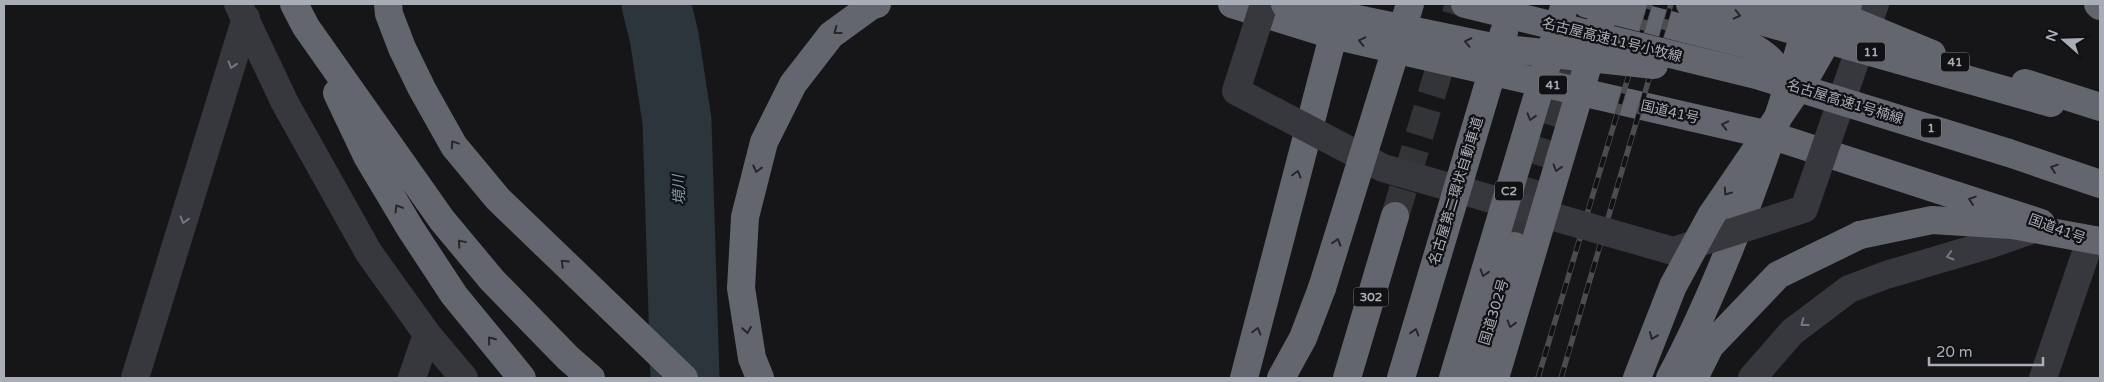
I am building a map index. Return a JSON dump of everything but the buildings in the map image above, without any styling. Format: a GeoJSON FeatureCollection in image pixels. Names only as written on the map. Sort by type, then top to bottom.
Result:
{"type":"FeatureCollection","features":[{"type":"Feature","properties":{"kind":"highway"},"geometry":{"type":"LineString","coordinates":[[388,4],[402,48],[422,89],[454,146],[498,199],[684,378]]}},
{"type":"Feature","properties":{"kind":"highway"},"geometry":{"type":"LineString","coordinates":[[760,378],[752,358],[741,288],[745,217],[764,142],[793,84],[831,35],[872,6],[878,4]]}},
{"type":"Feature","properties":{"kind":"highway","name":"国道41号"},"geometry":{"type":"LineString","coordinates":[[1232,4],[1333,35],[1773,136],[2097,242]]}},
{"type":"Feature","properties":{"kind":"highway"},"geometry":{"type":"LineString","coordinates":[[1285,4],[1497,48],[1760,76]]}},
{"type":"Feature","properties":{"kind":"highway"},"geometry":{"type":"LineString","coordinates":[[1244,378],[1341,4]]}},
{"type":"Feature","properties":{"kind":"highway"},"geometry":{"type":"LineString","coordinates":[[1281,378],[1303,338],[1322,288],[1410,4]]}},
{"type":"Feature","properties":{"kind":"highway","name":"名古屋高速11号小牧線"},"geometry":{"type":"LineString","coordinates":[[1465,4],[1760,76]]}},
{"type":"Feature","properties":{"kind":"highway","name":"名古屋第二環状自動車道"},"geometry":{"type":"LineString","coordinates":[[1401,378],[1512,4]]}},
{"type":"Feature","properties":{"kind":"highway","name":"C2"},"geometry":{"type":"LineString","coordinates":[[1453,378],[1565,4]]}},
{"type":"Feature","properties":{"kind":"highway"},"geometry":{"type":"LineString","coordinates":[[1587,4],[1749,45],[1765,54],[1779,71],[1785,95]]}},
{"type":"Feature","properties":{"kind":"highway"},"geometry":{"type":"LineString","coordinates":[[1495,378],[1606,4]]}},
{"type":"Feature","properties":{"kind":"highway","name":"11"},"geometry":{"type":"LineString","coordinates":[[1690,4],[2076,103]]}},
{"type":"Feature","properties":{"kind":"highway"},"geometry":{"type":"LineString","coordinates":[[1758,4],[1811,8],[2100,112]]}},
{"type":"Feature","properties":{"kind":"highway"},"geometry":{"type":"LineString","coordinates":[[1637,378],[1673,286],[1711,216],[1809,72],[1848,4]]}},
{"type":"Feature","properties":{"kind":"highway"},"geometry":{"type":"LineString","coordinates":[[1670,378],[1686,350],[1722,271],[1773,136],[1811,8]]}},
{"type":"Feature","properties":{"kind":"highway"},"geometry":{"type":"LineString","coordinates":[[300,15],[367,156],[410,228],[454,295],[522,378]]}},
{"type":"Feature","properties":{"kind":"highway"},"geometry":{"type":"LineString","coordinates":[[300,15],[442,220],[492,280],[568,358],[591,378]]}},
{"type":"Feature","properties":{"kind":"highway","name":"名古屋高速1号楠線"},"geometry":{"type":"LineString","coordinates":[[1760,76],[2009,153],[2100,184]]}},
{"type":"Feature","properties":{"kind":"highway"},"geometry":{"type":"LineString","coordinates":[[2076,103],[2100,120]]}},
{"type":"Feature","properties":{"kind":"highway","name":"302"},"geometry":{"type":"LineString","coordinates":[[1346,378],[1395,216]]}},
{"type":"Feature","properties":{"kind":"highway"},"geometry":{"type":"LineString","coordinates":[[1694,378],[1710,346],[1778,275],[1860,235],[1932,220],[2012,225],[2097,242]]}},
{"type":"Feature","properties":{"kind":"highway","name":"国道302号"},"geometry":{"type":"LineString","coordinates":[[1474,378],[1514,246]]}},
{"type":"Feature","properties":{"kind":"street"},"geometry":{"type":"LineString","coordinates":[[1264,4],[1236,91],[1383,168],[1673,252],[1804,210],[1875,4]]}},
{"type":"Feature","properties":{"kind":"street"},"geometry":{"type":"LineString","coordinates":[[242,11],[285,103],[369,253],[427,334],[464,378]]}},
{"type":"Feature","properties":{"kind":"street"},"geometry":{"type":"LineString","coordinates":[[135,378],[242,11]]}},
{"type":"Feature","properties":{"kind":"street"},"geometry":{"type":"LineString","coordinates":[[1752,378],[1792,332],[1849,289],[1886,275],[1992,244],[2047,225]]}},
{"type":"Feature","properties":{"kind":"street"},"geometry":{"type":"LineString","coordinates":[[2043,378],[2097,242]]}},
{"type":"Feature","properties":{"kind":"street"},"geometry":{"type":"LineString","coordinates":[[412,378],[427,334]]}},
{"type":"Feature","properties":{"kind":"street"},"geometry":{"type":"LineString","coordinates":[[1686,350],[1690,378]]}},
{"type":"Feature","properties":{"kind":"waterway","name":"境川"},"geometry":{"type":"LineString","coordinates":[[656,4],[664,36],[677,121],[685,378]]}},
{"type":"Feature","properties":{"kind":"tunnel"},"geometry":{"type":"LineString","coordinates":[[1395,216],[1459,4]]}},
{"type":"Feature","properties":{"kind":"tunnel"},"geometry":{"type":"LineString","coordinates":[[1514,246],[1586,4]]}},
{"type":"Feature","properties":{"kind":"railway"},"geometry":{"type":"LineString","coordinates":[[1538,378],[1650,4]]}},
{"type":"Feature","properties":{"kind":"railway"},"geometry":{"type":"LineString","coordinates":[[1561,378],[1671,4]]}}]}
